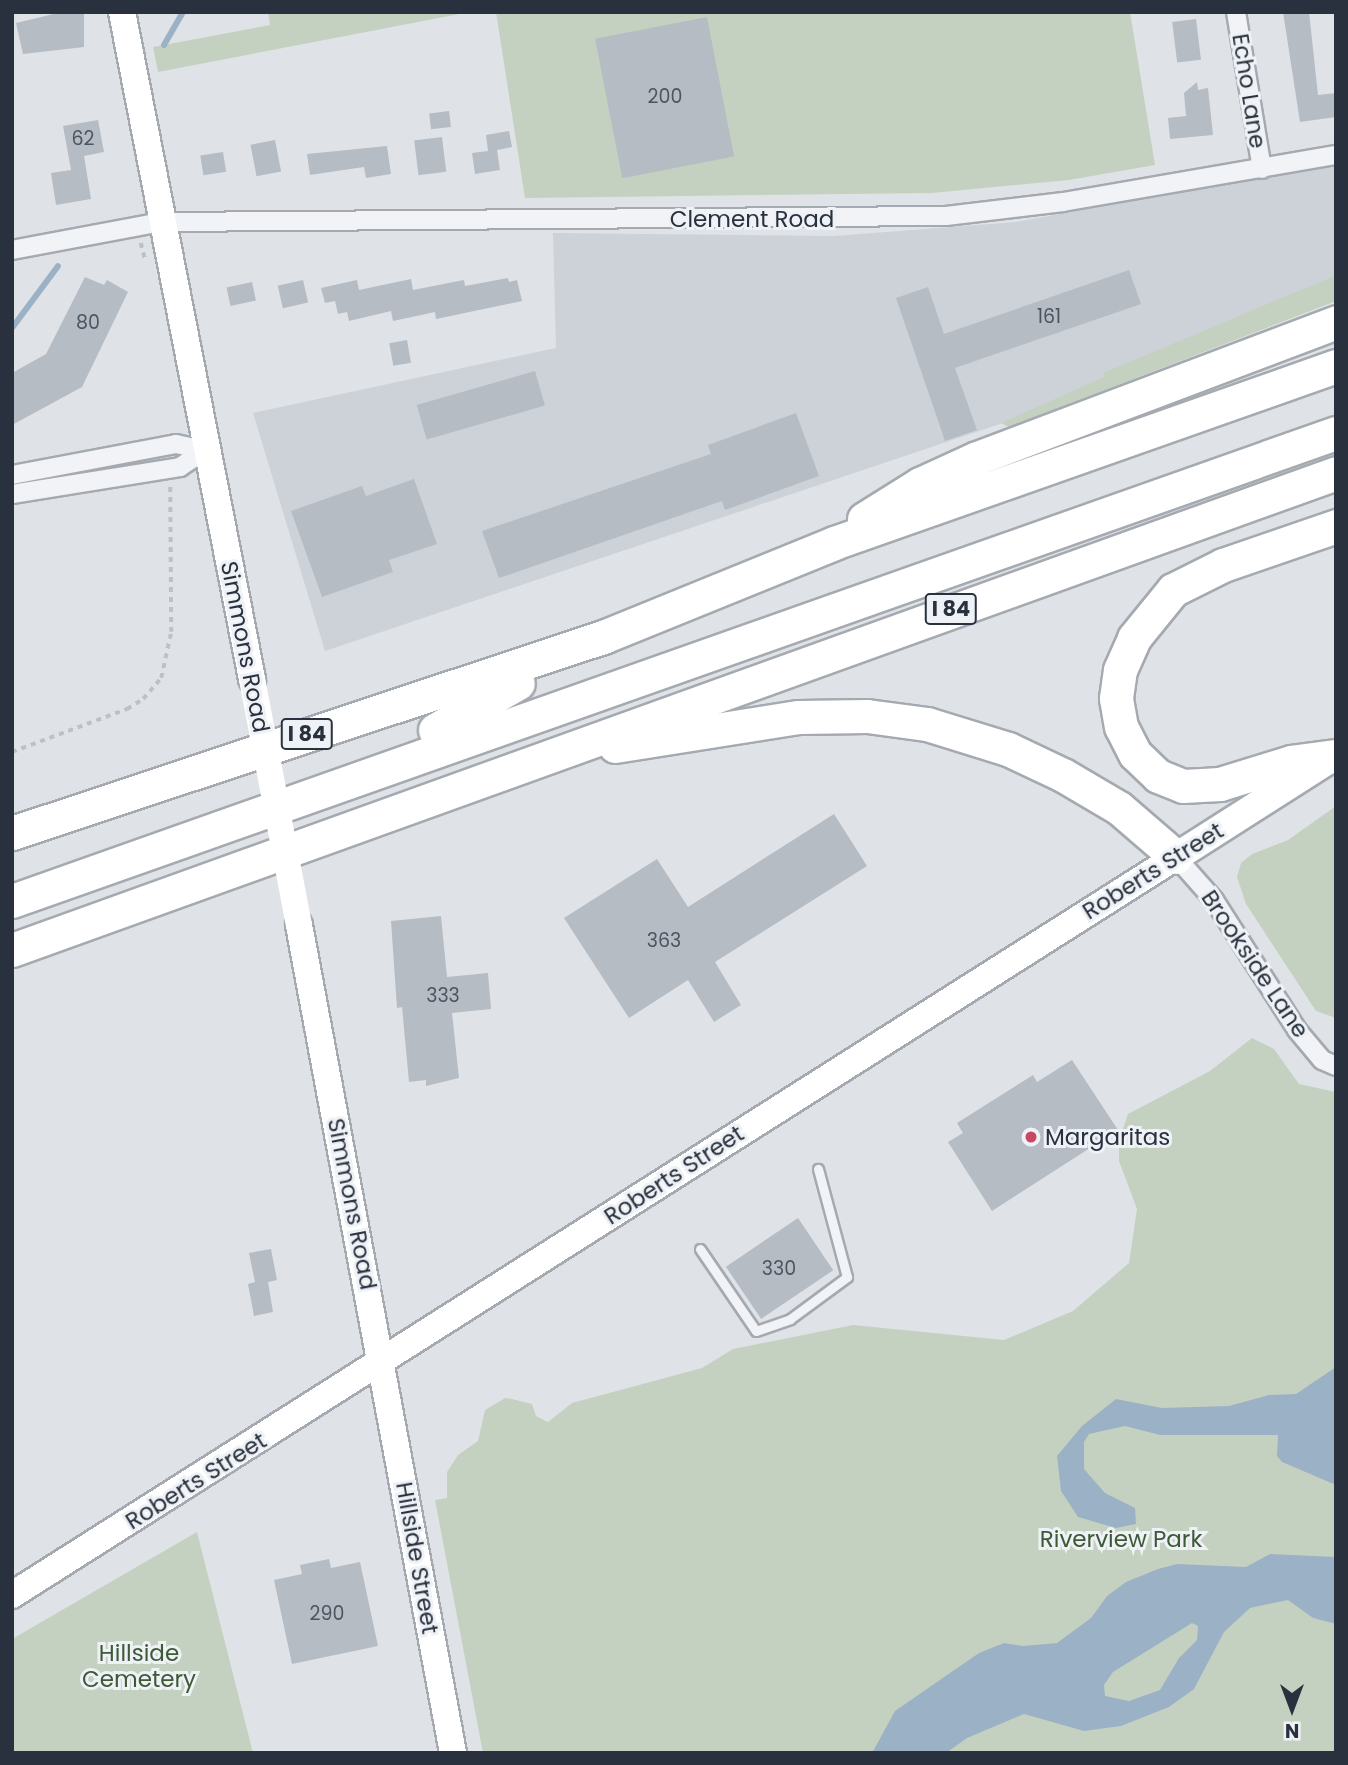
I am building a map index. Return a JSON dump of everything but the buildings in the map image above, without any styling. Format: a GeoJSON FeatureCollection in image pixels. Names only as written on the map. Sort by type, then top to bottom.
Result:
{"type":"FeatureCollection","features":[{"type":"Feature","properties":{"kind":"highway"},"geometry":{"type":"LineString","coordinates":[[834,543],[889,502],[951,469],[1336,322]]}},
{"type":"Feature","properties":{"kind":"highway","name":"I 84"},"geometry":{"type":"LineString","coordinates":[[12,833],[604,637],[834,543],[1336,366]]}},
{"type":"Feature","properties":{"kind":"highway"},"geometry":{"type":"LineString","coordinates":[[12,879],[1336,412]]}},
{"type":"Feature","properties":{"kind":"highway"},"geometry":{"type":"LineString","coordinates":[[12,901],[1336,433]]}},
{"type":"Feature","properties":{"kind":"highway","name":"I 84"},"geometry":{"type":"LineString","coordinates":[[12,950],[1336,473]]}},
{"type":"Feature","properties":{"kind":"highway"},"geometry":{"type":"LineString","coordinates":[[1336,526],[1217,568],[1173,590],[1134,638],[1120,670],[1116,698],[1121,727],[1135,754],[1158,776],[1183,786],[1220,784],[1291,762],[1336,756]]}},
{"type":"Feature","properties":{"kind":"highway"},"geometry":{"type":"LineString","coordinates":[[435,730],[604,637]]}},
{"type":"Feature","properties":{"kind":"highway"},"geometry":{"type":"LineString","coordinates":[[567,749],[637,743],[799,717],[907,720],[985,741],[1063,775],[1119,808],[1176,857]]}},
{"type":"Feature","properties":{"kind":"main road","name":"Simmons Road"},"geometry":{"type":"LineString","coordinates":[[122,12],[382,1364]]}},
{"type":"Feature","properties":{"kind":"main road","name":"Roberts Street"},"geometry":{"type":"LineString","coordinates":[[12,1595],[382,1364],[1336,756]]}},
{"type":"Feature","properties":{"kind":"main road","name":"Hillside Street"},"geometry":{"type":"LineString","coordinates":[[382,1364],[453,1753]]}},
{"type":"Feature","properties":{"kind":"street","name":"Echo Lane"},"geometry":{"type":"LineString","coordinates":[[1236,12],[1262,169]]}},
{"type":"Feature","properties":{"kind":"street","name":"Clement Road"},"geometry":{"type":"LineString","coordinates":[[12,250],[162,222],[946,216],[1262,169],[1336,155]]}},
{"type":"Feature","properties":{"kind":"street"},"geometry":{"type":"LineString","coordinates":[[176,444],[205,450],[180,467],[17,493],[17,474],[176,444]]}},
{"type":"Feature","properties":{"kind":"street","name":"Brookside Lane"},"geometry":{"type":"LineString","coordinates":[[1176,857],[1214,900],[1297,1030],[1322,1060],[1336,1066]]}},
{"type":"Feature","properties":{"kind":"lane"},"geometry":{"type":"LineString","coordinates":[[700,1249],[756,1331],[790,1319],[847,1277],[818,1169]]}},
{"type":"Feature","properties":{"kind":"path"},"geometry":{"type":"LineString","coordinates":[[12,752],[127,709],[143,699],[161,678],[171,632],[172,476]]}},
{"type":"Feature","properties":{"kind":"shaded area"},"geometry":{"type":"Polygon","coordinates":[[[1336,164],[1336,275],[1003,423],[325,651],[253,413],[556,348],[553,233],[834,236],[1016,222],[1336,164]]]}},
{"type":"Feature","properties":{"kind":"green space"},"geometry":{"type":"Polygon","coordinates":[[[268,12],[470,12],[158,72],[153,47],[270,25],[268,12]]]}},
{"type":"Feature","properties":{"kind":"green space"},"geometry":{"type":"Polygon","coordinates":[[[496,12],[1130,12],[1155,165],[1069,180],[932,193],[525,198],[496,12]]]}},
{"type":"Feature","properties":{"kind":"green space"},"geometry":{"type":"Polygon","coordinates":[[[1336,275],[1336,301],[1009,427],[1001,423],[1104,377],[1103,373],[1336,275]]]}},
{"type":"Feature","properties":{"kind":"green space"},"geometry":{"type":"Polygon","coordinates":[[[1336,806],[1336,1018],[1316,1011],[1246,904],[1237,877],[1241,863],[1252,854],[1288,840],[1336,806]]]}},
{"type":"Feature","properties":{"kind":"green space","name":"Riverview Park"},"geometry":{"type":"Polygon","coordinates":[[[1252,1038],[1274,1049],[1299,1084],[1336,1092],[1336,1753],[483,1753],[435,1500],[447,1498],[447,1472],[458,1455],[478,1441],[485,1410],[505,1398],[512,1399],[532,1404],[536,1416],[548,1422],[572,1403],[702,1368],[733,1349],[853,1325],[1004,1340],[1073,1311],[1129,1263],[1137,1209],[1119,1161],[1119,1140],[1128,1114],[1210,1071],[1252,1038]]]}},
{"type":"Feature","properties":{"kind":"green space","name":"Hillside Cemetery"},"geometry":{"type":"Polygon","coordinates":[[[197,1532],[253,1753],[12,1753],[12,1639],[197,1532]]]}},
{"type":"Feature","properties":{"kind":"water"},"geometry":{"type":"Polygon","coordinates":[[[1336,1367],[1336,1485],[1282,1462],[1277,1456],[1278,1435],[1160,1435],[1125,1426],[1089,1434],[1084,1442],[1084,1469],[1105,1493],[1135,1508],[1136,1524],[1116,1528],[1078,1517],[1061,1491],[1057,1456],[1082,1426],[1116,1399],[1162,1408],[1229,1406],[1269,1395],[1296,1394],[1336,1367]]]}},
{"type":"Feature","properties":{"kind":"water"},"geometry":{"type":"Polygon","coordinates":[[[1270,1554],[1336,1557],[1336,1624],[1313,1618],[1288,1600],[1250,1608],[1224,1632],[1194,1689],[1169,1707],[1121,1726],[1084,1731],[1024,1714],[967,1738],[946,1753],[872,1753],[895,1711],[979,1653],[1004,1643],[1023,1646],[1057,1643],[1091,1618],[1107,1596],[1126,1582],[1158,1569],[1177,1564],[1246,1567],[1270,1554]],[[1192,1623],[1113,1672],[1104,1685],[1105,1696],[1129,1701],[1160,1690],[1179,1658],[1197,1640],[1198,1626],[1192,1623]]]}},
{"type":"Feature","properties":{"kind":"waterway"},"geometry":{"type":"LineString","coordinates":[[164,45],[183,12]]}},
{"type":"Feature","properties":{"kind":"waterway"},"geometry":{"type":"LineString","coordinates":[[12,328],[58,266]]}},
{"type":"Feature","properties":{"kind":"place","name":"Margaritas"},"geometry":{"type":"Point","coordinates":[1031,1137]}}]}
